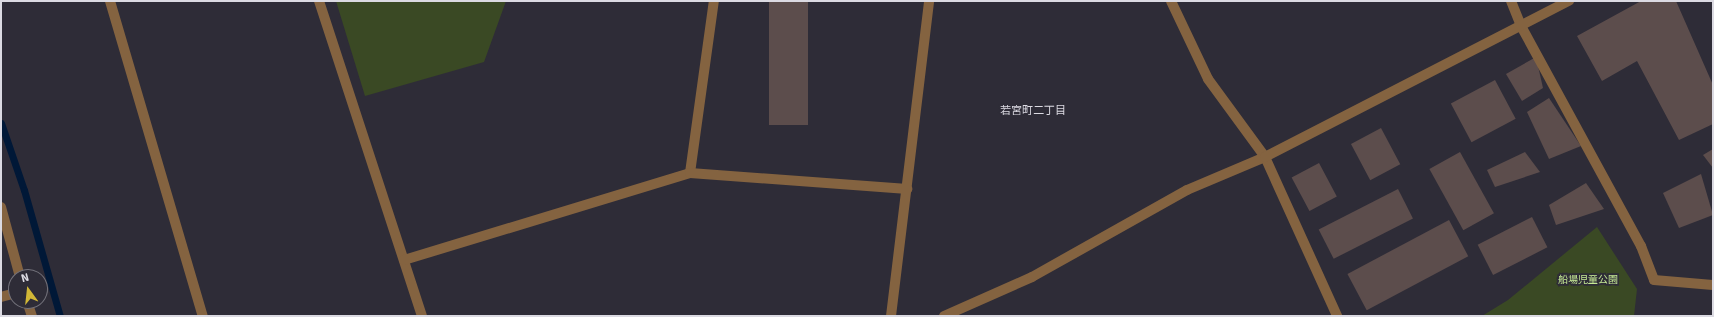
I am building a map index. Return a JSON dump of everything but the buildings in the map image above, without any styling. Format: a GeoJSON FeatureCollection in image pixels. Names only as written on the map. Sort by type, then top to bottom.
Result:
{"type":"FeatureCollection","features":[{"type":"Feature","properties":{"kind":"street"},"geometry":{"type":"LineString","coordinates":[[110,1],[204,316]]}},
{"type":"Feature","properties":{"kind":"street"},"geometry":{"type":"LineString","coordinates":[[319,1],[422,316]]}},
{"type":"Feature","properties":{"kind":"street"},"geometry":{"type":"LineString","coordinates":[[690,173],[714,1]]}},
{"type":"Feature","properties":{"kind":"street"},"geometry":{"type":"LineString","coordinates":[[891,316],[929,1]]}},
{"type":"Feature","properties":{"kind":"street"},"geometry":{"type":"LineString","coordinates":[[1171,1],[1208,79],[1265,157],[1337,316]]}},
{"type":"Feature","properties":{"kind":"street"},"geometry":{"type":"LineString","coordinates":[[1511,1],[1521,26],[1641,246],[1654,280],[1713,285]]}},
{"type":"Feature","properties":{"kind":"street"},"geometry":{"type":"LineString","coordinates":[[944,316],[1032,277],[1187,190],[1265,157],[1569,1]]}},
{"type":"Feature","properties":{"kind":"street"},"geometry":{"type":"LineString","coordinates":[[404,260],[690,173],[907,189]]}},
{"type":"Feature","properties":{"kind":"street"},"geometry":{"type":"LineString","coordinates":[[1,206],[18,269]]}},
{"type":"Feature","properties":{"kind":"green space"},"geometry":{"type":"Polygon","coordinates":[[[336,1],[506,1],[484,62],[365,96],[336,1]]]}},
{"type":"Feature","properties":{"kind":"green space","name":"船場児童公園"},"geometry":{"type":"Polygon","coordinates":[[[1597,227],[1637,289],[1634,316],[1482,316],[1508,300],[1597,227]]]}},
{"type":"Feature","properties":{"kind":"waterway"},"geometry":{"type":"LineString","coordinates":[[1,123],[24,190],[60,316]]}},
{"type":"Feature","properties":{"kind":"district","name":"若宮町二丁目"},"geometry":{"type":"Point","coordinates":[1033,111]}}]}
